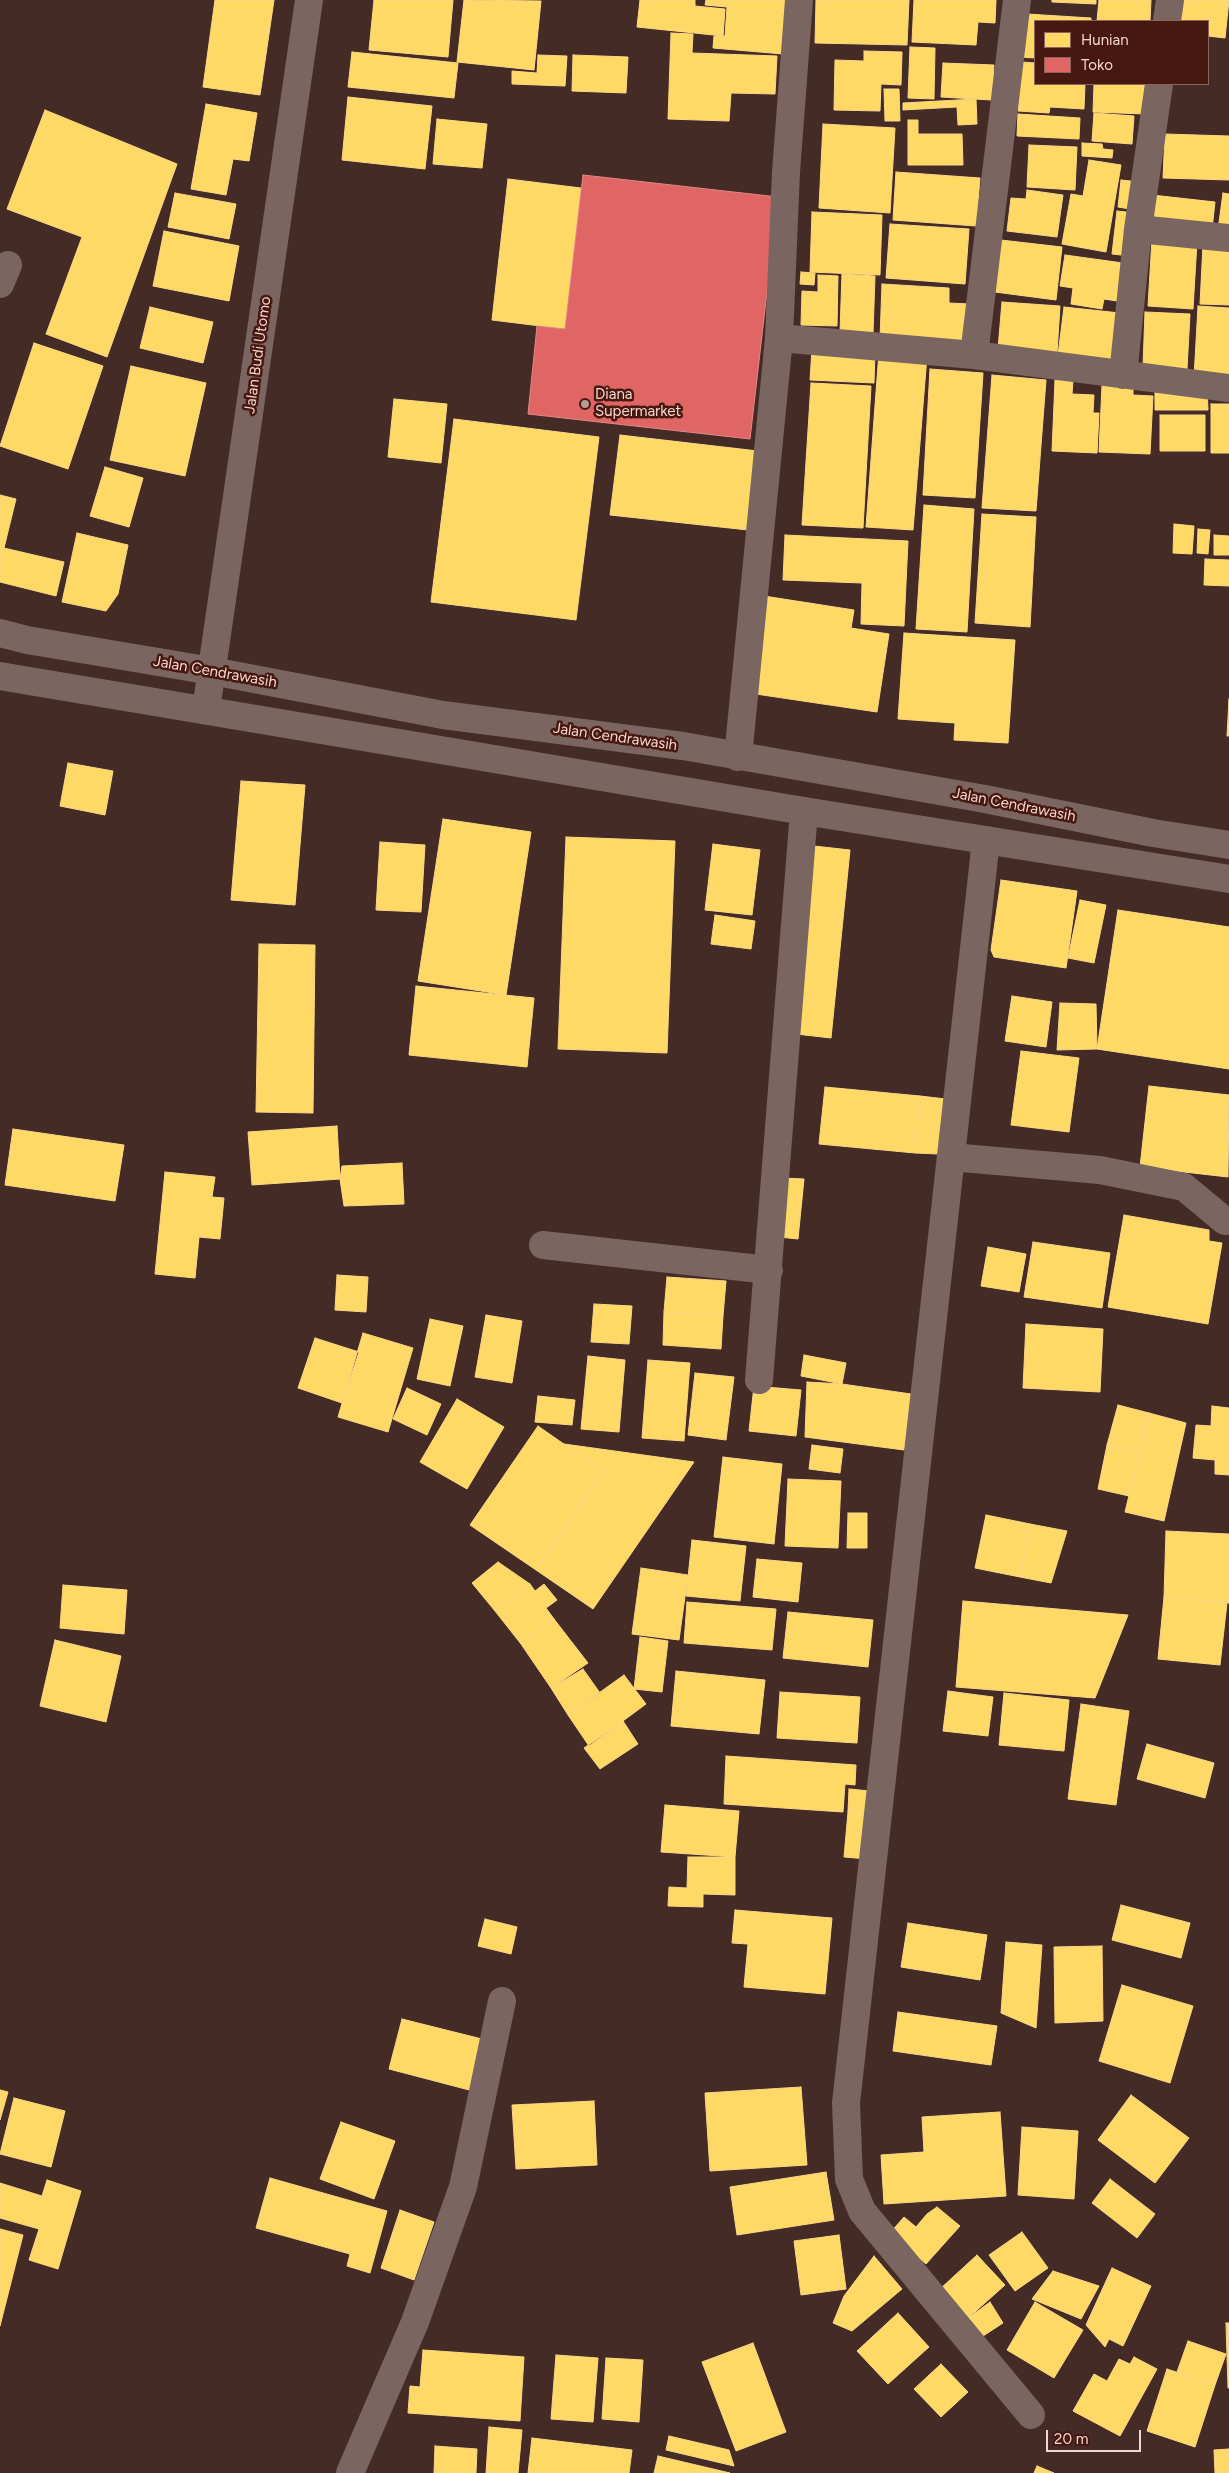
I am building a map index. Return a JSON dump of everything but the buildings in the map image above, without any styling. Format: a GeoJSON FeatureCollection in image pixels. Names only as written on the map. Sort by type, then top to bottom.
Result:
{"type":"FeatureCollection","features":[{"type":"Feature","properties":{"kind":"street","name":"Jalan Budi Utomo"},"geometry":{"type":"LineString","coordinates":[[206,710],[309,0]]}},
{"type":"Feature","properties":{"kind":"street"},"geometry":{"type":"LineString","coordinates":[[738,757],[779,338],[786,172],[799,0]]}},
{"type":"Feature","properties":{"kind":"street"},"geometry":{"type":"LineString","coordinates":[[974,355],[1017,0]]}},
{"type":"Feature","properties":{"kind":"street"},"geometry":{"type":"LineString","coordinates":[[1168,20],[1170,0]]}},
{"type":"Feature","properties":{"kind":"street"},"geometry":{"type":"LineString","coordinates":[[1123,375],[1138,228],[1159,85]]}},
{"type":"Feature","properties":{"kind":"street"},"geometry":{"type":"LineString","coordinates":[[1138,228],[1229,238]]}},
{"type":"Feature","properties":{"kind":"street"},"geometry":{"type":"LineString","coordinates":[[779,338],[974,355],[1229,388]]}},
{"type":"Feature","properties":{"kind":"street","name":"Jalan Cendrawasih"},"geometry":{"type":"LineString","coordinates":[[0,633],[27,640],[212,671],[443,715],[683,746],[985,799],[1152,833],[1229,845]]}},
{"type":"Feature","properties":{"kind":"street"},"geometry":{"type":"LineString","coordinates":[[0,676],[804,811],[1229,879]]}},
{"type":"Feature","properties":{"kind":"street"},"geometry":{"type":"LineString","coordinates":[[759,1380],[804,811]]}},
{"type":"Feature","properties":{"kind":"street"},"geometry":{"type":"LineString","coordinates":[[986,840],[846,2103],[849,2180],[862,2211],[1031,2415]]}},
{"type":"Feature","properties":{"kind":"street"},"geometry":{"type":"LineString","coordinates":[[951,1157],[1100,1170],[1184,1187],[1225,1221]]}},
{"type":"Feature","properties":{"kind":"street"},"geometry":{"type":"LineString","coordinates":[[543,1245],[768,1270]]}},
{"type":"Feature","properties":{"kind":"street"},"geometry":{"type":"LineString","coordinates":[[350,2473],[415,2322],[464,2188],[502,2001]]}},
{"type":"Feature","properties":{"kind":"place","name":"Diana Supermarket"},"geometry":{"type":"Point","coordinates":[585,404]}}]}
